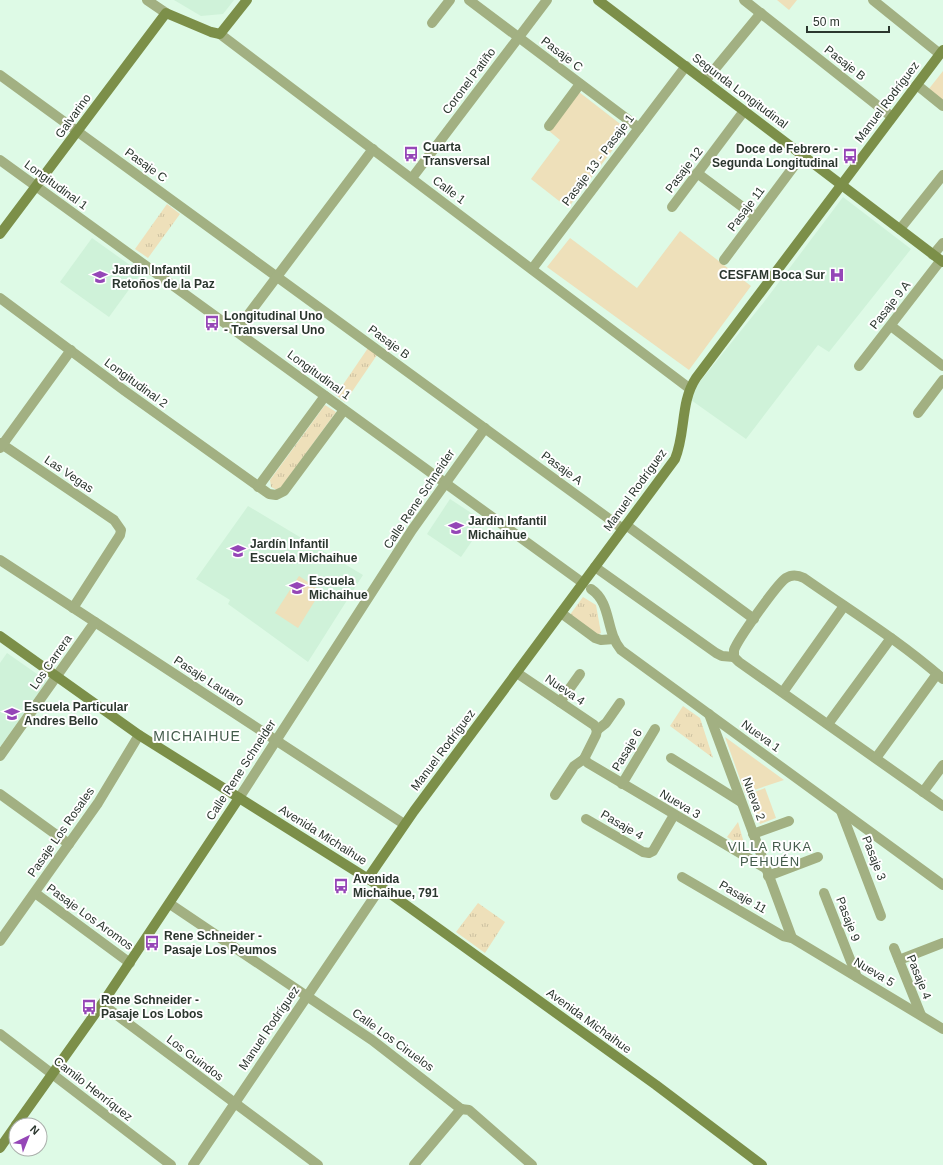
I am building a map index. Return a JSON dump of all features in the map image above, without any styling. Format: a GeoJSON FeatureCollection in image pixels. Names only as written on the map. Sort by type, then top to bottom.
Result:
{"type":"FeatureCollection","features":[{"type":"Feature","properties":{"kind":"street","name":"Calle 1"},"geometry":{"type":"LineString","coordinates":[[147,0],[177,19],[220,34],[689,388]]}},
{"type":"Feature","properties":{"kind":"street"},"geometry":{"type":"LineString","coordinates":[[220,34],[247,0]]}},
{"type":"Feature","properties":{"kind":"street"},"geometry":{"type":"LineString","coordinates":[[432,23],[450,0]]}},
{"type":"Feature","properties":{"kind":"street","name":"Pasaje C"},"geometry":{"type":"LineString","coordinates":[[469,0],[639,128]]}},
{"type":"Feature","properties":{"kind":"street","name":"Coronel Patiño"},"geometry":{"type":"LineString","coordinates":[[412,178],[547,0]]}},
{"type":"Feature","properties":{"kind":"street","name":"Segunda Longitudinal"},"geometry":{"type":"LineString","coordinates":[[598,0],[803,154],[939,259]]}},
{"type":"Feature","properties":{"kind":"street","name":"Pasaje B"},"geometry":{"type":"LineString","coordinates":[[745,0],[892,117]]}},
{"type":"Feature","properties":{"kind":"street"},"geometry":{"type":"LineString","coordinates":[[873,0],[942,52]]}},
{"type":"Feature","properties":{"kind":"street","name":"Galvarino"},"geometry":{"type":"LineString","coordinates":[[0,234],[37,187],[77,131],[166,13]]}},
{"type":"Feature","properties":{"kind":"street"},"geometry":{"type":"LineString","coordinates":[[705,81],[760,13]]}},
{"type":"Feature","properties":{"kind":"street","name":"Manuel Rodríguez"},"geometry":{"type":"LineString","coordinates":[[368,878],[404,824],[561,613],[587,586],[595,567],[675,459],[681,442],[689,388],[942,52]]}},
{"type":"Feature","properties":{"kind":"street","name":"Pasaje 13 - Pasaje 1"},"geometry":{"type":"LineString","coordinates":[[532,269],[686,66]]}},
{"type":"Feature","properties":{"kind":"street","name":"Pasaje C"},"geometry":{"type":"LineString","coordinates":[[0,75],[277,277]]}},
{"type":"Feature","properties":{"kind":"street"},"geometry":{"type":"LineString","coordinates":[[549,126],[580,84]]}},
{"type":"Feature","properties":{"kind":"street"},"geometry":{"type":"LineString","coordinates":[[917,85],[943,106]]}},
{"type":"Feature","properties":{"kind":"street","name":"Pasaje 12"},"geometry":{"type":"LineString","coordinates":[[672,207],[744,110]]}},
{"type":"Feature","properties":{"kind":"street"},"geometry":{"type":"LineString","coordinates":[[236,331],[373,149]]}},
{"type":"Feature","properties":{"kind":"street","name":"Pasaje 11"},"geometry":{"type":"LineString","coordinates":[[724,260],[803,154]]}},
{"type":"Feature","properties":{"kind":"street","name":"Longitudinal 1"},"geometry":{"type":"LineString","coordinates":[[0,160],[587,586]]}},
{"type":"Feature","properties":{"kind":"street"},"geometry":{"type":"LineString","coordinates":[[698,173],[756,217]]}},
{"type":"Feature","properties":{"kind":"street"},"geometry":{"type":"LineString","coordinates":[[900,229],[943,175]]}},
{"type":"Feature","properties":{"kind":"street","name":"Pasaje 9 A"},"geometry":{"type":"LineString","coordinates":[[859,366],[891,326],[939,259],[943,243]]}},
{"type":"Feature","properties":{"kind":"street","name":"Pasaje B"},"geometry":{"type":"LineString","coordinates":[[277,277],[485,428]]}},
{"type":"Feature","properties":{"kind":"street","name":"Longitudinal 2"},"geometry":{"type":"LineString","coordinates":[[0,298],[258,487],[273,495],[284,491],[344,410]]}},
{"type":"Feature","properties":{"kind":"street"},"geometry":{"type":"LineString","coordinates":[[891,326],[943,366]]}},
{"type":"Feature","properties":{"kind":"street"},"geometry":{"type":"LineString","coordinates":[[1,445],[71,350]]}},
{"type":"Feature","properties":{"kind":"street"},"geometry":{"type":"LineString","coordinates":[[918,413],[943,380]]}},
{"type":"Feature","properties":{"kind":"street"},"geometry":{"type":"LineString","coordinates":[[258,487],[325,396]]}},
{"type":"Feature","properties":{"kind":"street","name":"Calle Rene Schneider"},"geometry":{"type":"LineString","coordinates":[[22,1117],[102,1004],[170,904],[445,483],[485,428]]}},
{"type":"Feature","properties":{"kind":"street","name":"Pasaje A"},"geometry":{"type":"LineString","coordinates":[[485,428],[754,619]]}},
{"type":"Feature","properties":{"kind":"street","name":"Las Vegas"},"geometry":{"type":"LineString","coordinates":[[1,445],[114,520],[121,530],[120,535],[73,608]]}},
{"type":"Feature","properties":{"kind":"street","name":"Pasaje Lautaro"},"geometry":{"type":"LineString","coordinates":[[0,560],[404,824]]}},
{"type":"Feature","properties":{"kind":"street"},"geometry":{"type":"LineString","coordinates":[[595,567],[716,653],[722,656],[734,657],[943,806]]}},
{"type":"Feature","properties":{"kind":"street"},"geometry":{"type":"LineString","coordinates":[[734,657],[735,647],[754,619],[785,579],[791,576],[804,578],[891,638],[924,662],[940,677],[876,758]]}},
{"type":"Feature","properties":{"kind":"street","name":"Nueva 1"},"geometry":{"type":"LineString","coordinates":[[587,586],[602,598],[614,639],[621,650],[943,885]]}},
{"type":"Feature","properties":{"kind":"street"},"geometry":{"type":"LineString","coordinates":[[783,692],[844,606]]}},
{"type":"Feature","properties":{"kind":"street"},"geometry":{"type":"LineString","coordinates":[[561,613],[595,638],[601,640],[614,639]]}},
{"type":"Feature","properties":{"kind":"street","name":"Los Carrera"},"geometry":{"type":"LineString","coordinates":[[0,756],[95,622]]}},
{"type":"Feature","properties":{"kind":"street","name":"Avenida Michaihue"},"geometry":{"type":"LineString","coordinates":[[0,636],[140,735],[381,887],[650,1081],[762,1165]]}},
{"type":"Feature","properties":{"kind":"street"},"geometry":{"type":"LineString","coordinates":[[828,724],[891,638]]}},
{"type":"Feature","properties":{"kind":"street","name":"Nueva 4"},"geometry":{"type":"LineString","coordinates":[[517,673],[594,726],[597,730]]}},
{"type":"Feature","properties":{"kind":"street"},"geometry":{"type":"LineString","coordinates":[[560,702],[580,674]]}},
{"type":"Feature","properties":{"kind":"street"},"geometry":{"type":"LineString","coordinates":[[555,795],[574,766],[584,759],[597,730],[606,723],[620,703]]}},
{"type":"Feature","properties":{"kind":"street","name":"Nueva 2"},"geometry":{"type":"LineString","coordinates":[[709,714],[766,872],[792,938]]}},
{"type":"Feature","properties":{"kind":"street","name":"Pasaje 6"},"geometry":{"type":"LineString","coordinates":[[622,784],[655,729]]}},
{"type":"Feature","properties":{"kind":"street","name":"Pasaje Los Rosales"},"geometry":{"type":"LineString","coordinates":[[0,941],[69,844],[140,735]]}},
{"type":"Feature","properties":{"kind":"street"},"geometry":{"type":"LineString","coordinates":[[671,758],[741,802]]}},
{"type":"Feature","properties":{"kind":"street","name":"Nueva 3"},"geometry":{"type":"LineString","coordinates":[[584,759],[588,763],[766,872]]}},
{"type":"Feature","properties":{"kind":"street"},"geometry":{"type":"LineString","coordinates":[[923,792],[943,765]]}},
{"type":"Feature","properties":{"kind":"street"},"geometry":{"type":"LineString","coordinates":[[0,794],[69,844]]}},
{"type":"Feature","properties":{"kind":"street","name":"Pasaje 3"},"geometry":{"type":"LineString","coordinates":[[841,811],[882,916]]}},
{"type":"Feature","properties":{"kind":"street","name":"Pasaje 4"},"geometry":{"type":"LineString","coordinates":[[586,819],[645,853],[649,853],[654,849],[674,815]]}},
{"type":"Feature","properties":{"kind":"street"},"geometry":{"type":"LineString","coordinates":[[753,834],[790,821]]}},
{"type":"Feature","properties":{"kind":"street"},"geometry":{"type":"LineString","coordinates":[[766,872],[818,857]]}},
{"type":"Feature","properties":{"kind":"street","name":"Pasaje 11"},"geometry":{"type":"LineString","coordinates":[[682,877],[783,936],[792,938]]}},
{"type":"Feature","properties":{"kind":"street","name":"Manuel Rodríguez"},"geometry":{"type":"LineString","coordinates":[[193,1165],[381,887]]}},
{"type":"Feature","properties":{"kind":"street","name":"Pasaje Los Aromos"},"geometry":{"type":"LineString","coordinates":[[35,893],[130,962]]}},
{"type":"Feature","properties":{"kind":"street","name":"Pasaje 9"},"geometry":{"type":"LineString","coordinates":[[824,893],[857,977]]}},
{"type":"Feature","properties":{"kind":"street","name":"Calle Los Ciruelos"},"geometry":{"type":"LineString","coordinates":[[170,904],[307,997],[320,1003],[372,1040],[461,1109],[469,1110],[532,1165]]}},
{"type":"Feature","properties":{"kind":"street","name":"Nueva 5"},"geometry":{"type":"LineString","coordinates":[[792,938],[943,1029]]}},
{"type":"Feature","properties":{"kind":"street"},"geometry":{"type":"LineString","coordinates":[[899,960],[943,943]]}},
{"type":"Feature","properties":{"kind":"street","name":"Pasaje 4"},"geometry":{"type":"LineString","coordinates":[[894,948],[921,1015]]}},
{"type":"Feature","properties":{"kind":"street","name":"Los Guindos"},"geometry":{"type":"LineString","coordinates":[[102,1004],[234,1104],[318,1165]]}},
{"type":"Feature","properties":{"kind":"street","name":"Camilo Henríquez"},"geometry":{"type":"LineString","coordinates":[[0,1034],[171,1165]]}},
{"type":"Feature","properties":{"kind":"street"},"geometry":{"type":"LineString","coordinates":[[414,1165],[461,1109]]}},
{"type":"Feature","properties":{"kind":"street","name":"Calle Rene Schneider"},"geometry":{"type":"LineString","coordinates":[[0,1148],[8,1136]]}},
{"type":"Feature","properties":{"kind":"shaded area"},"geometry":{"type":"Polygon","coordinates":[[[174,0],[234,0],[223,14],[201,16],[174,0]]]}},
{"type":"Feature","properties":{"kind":"shaded area"},"geometry":{"type":"Polygon","coordinates":[[[843,197],[911,249],[829,352],[818,345],[746,439],[691,400],[694,389],[764,302],[843,197]]]}},
{"type":"Feature","properties":{"kind":"shaded area","name":"Jardin Infantil Retoños de la Paz"},"geometry":{"type":"Polygon","coordinates":[[[92,238],[141,273],[109,317],[60,282],[92,238]]]}},
{"type":"Feature","properties":{"kind":"shaded area","name":"Jardín Infantil Michaihue"},"geometry":{"type":"Polygon","coordinates":[[[450,499],[485,522],[461,557],[427,534],[450,499]]]}},
{"type":"Feature","properties":{"kind":"shaded area","name":"Escuela Michaihue"},"geometry":{"type":"Polygon","coordinates":[[[248,506],[363,575],[308,662],[228,604],[230,600],[196,579],[248,506]]]}},
{"type":"Feature","properties":{"kind":"shaded area","name":"Escuela Particular Andres Bello"},"geometry":{"type":"Polygon","coordinates":[[[7,653],[47,681],[0,747],[0,663],[7,653]]]}},
{"type":"Feature","properties":{"kind":"green space"},"geometry":{"type":"Polygon","coordinates":[[[777,0],[797,0],[789,10],[777,0]]]}},
{"type":"Feature","properties":{"kind":"green space"},"geometry":{"type":"Polygon","coordinates":[[[943,71],[943,101],[928,90],[943,71]]]}},
{"type":"Feature","properties":{"kind":"green space"},"geometry":{"type":"Polygon","coordinates":[[[579,92],[628,130],[568,208],[531,179],[560,140],[549,131],[579,92]]]}},
{"type":"Feature","properties":{"kind":"green space"},"geometry":{"type":"Polygon","coordinates":[[[167,204],[180,214],[148,258],[135,249],[167,204]]]}},
{"type":"Feature","properties":{"kind":"green space"},"geometry":{"type":"Polygon","coordinates":[[[680,231],[751,286],[689,370],[547,267],[570,238],[637,288],[680,231]]]}},
{"type":"Feature","properties":{"kind":"green space"},"geometry":{"type":"Polygon","coordinates":[[[368,348],[377,355],[345,402],[336,395],[368,348]]]}},
{"type":"Feature","properties":{"kind":"green space"},"geometry":{"type":"Polygon","coordinates":[[[325,405],[336,412],[282,486],[277,490],[271,487],[270,480],[325,405]]]}},
{"type":"Feature","properties":{"kind":"green space"},"geometry":{"type":"Polygon","coordinates":[[[299,576],[321,591],[298,628],[275,613],[299,576]]]}},
{"type":"Feature","properties":{"kind":"green space"},"geometry":{"type":"Polygon","coordinates":[[[583,597],[596,605],[601,633],[596,635],[569,616],[583,597]]]}},
{"type":"Feature","properties":{"kind":"green space"},"geometry":{"type":"Polygon","coordinates":[[[683,706],[700,718],[713,758],[670,726],[683,706]]]}},
{"type":"Feature","properties":{"kind":"green space"},"geometry":{"type":"Polygon","coordinates":[[[725,737],[784,780],[745,793],[725,737]]]}},
{"type":"Feature","properties":{"kind":"green space"},"geometry":{"type":"Polygon","coordinates":[[[765,788],[776,818],[760,824],[749,794],[765,788]]]}},
{"type":"Feature","properties":{"kind":"green space"},"geometry":{"type":"Polygon","coordinates":[[[738,822],[744,843],[741,846],[727,837],[738,822]]]}},
{"type":"Feature","properties":{"kind":"green space"},"geometry":{"type":"Polygon","coordinates":[[[478,903],[505,922],[485,953],[456,932],[478,903]]]}},
{"type":"Feature","properties":{"kind":"place","name":"Cuarta Transversal"},"geometry":{"type":"Point","coordinates":[411,154]}},
{"type":"Feature","properties":{"kind":"place","name":"Doce de Febrero - Segunda Longitudinal"},"geometry":{"type":"Point","coordinates":[850,156]}},
{"type":"Feature","properties":{"kind":"place","name":"CESFAM Boca Sur"},"geometry":{"type":"Point","coordinates":[837,275]}},
{"type":"Feature","properties":{"kind":"place","name":"Jardin Infantil Retoños de la Paz"},"geometry":{"type":"Point","coordinates":[100,277]}},
{"type":"Feature","properties":{"kind":"place","name":"Longitudinal Uno - Transversal Uno"},"geometry":{"type":"Point","coordinates":[212,323]}},
{"type":"Feature","properties":{"kind":"place","name":"Jardín Infantil Michaihue"},"geometry":{"type":"Point","coordinates":[456,528]}},
{"type":"Feature","properties":{"kind":"place","name":"Jardín Infantil Escuela Michaihue"},"geometry":{"type":"Point","coordinates":[238,551]}},
{"type":"Feature","properties":{"kind":"place","name":"Escuela Michaihue"},"geometry":{"type":"Point","coordinates":[297,588]}},
{"type":"Feature","properties":{"kind":"place","name":"Escuela Particular Andres Bello"},"geometry":{"type":"Point","coordinates":[12,714]}},
{"type":"Feature","properties":{"kind":"place","name":"Avenida Michaihue, 791"},"geometry":{"type":"Point","coordinates":[341,886]}},
{"type":"Feature","properties":{"kind":"place","name":"Rene Schneider - Pasaje Los Peumos"},"geometry":{"type":"Point","coordinates":[152,943]}},
{"type":"Feature","properties":{"kind":"place","name":"Rene Schneider - Pasaje Los Lobos"},"geometry":{"type":"Point","coordinates":[89,1007]}},
{"type":"Feature","properties":{"kind":"district","name":"MICHAIHUE"},"geometry":{"type":"Point","coordinates":[197,736]}},
{"type":"Feature","properties":{"kind":"district","name":"VILLA RUKA PEHUÉN"},"geometry":{"type":"Point","coordinates":[770,854]}}]}
